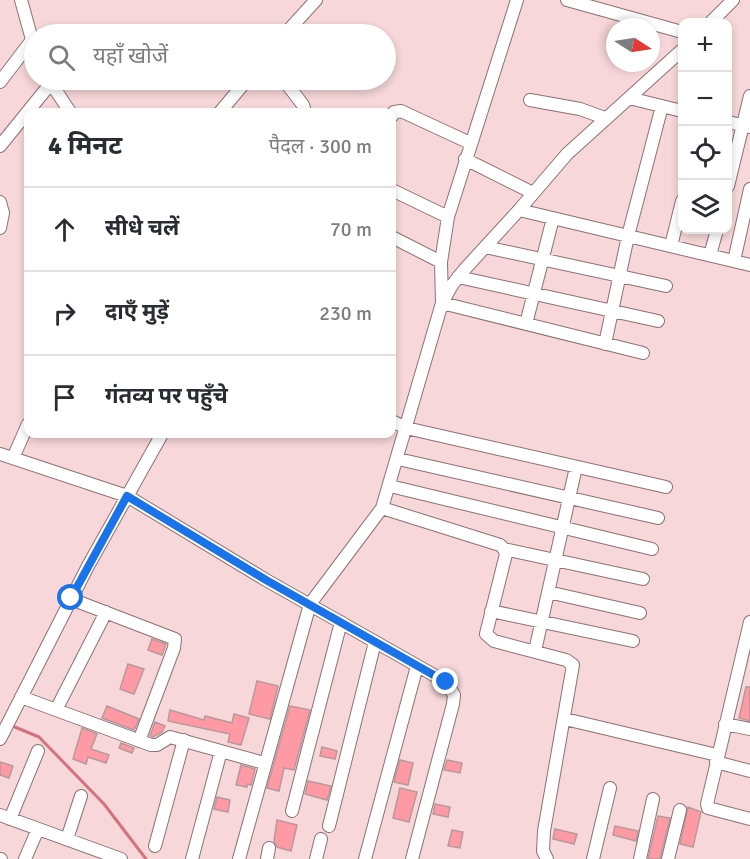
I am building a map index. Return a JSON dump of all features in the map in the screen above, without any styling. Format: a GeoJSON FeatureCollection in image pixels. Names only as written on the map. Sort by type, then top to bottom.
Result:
{"type":"FeatureCollection","features":[{"type":"Feature","properties":{"kind":"street"},"geometry":{"type":"LineString","coordinates":[[21,0],[28,24]]}},
{"type":"Feature","properties":{"kind":"street"},"geometry":{"type":"LineString","coordinates":[[294,24],[316,0]]}},
{"type":"Feature","properties":{"kind":"street"},"geometry":{"type":"LineString","coordinates":[[442,303],[441,262],[448,217],[517,0]]}},
{"type":"Feature","properties":{"kind":"street"},"geometry":{"type":"LineString","coordinates":[[567,0],[678,31]]}},
{"type":"Feature","properties":{"kind":"street"},"geometry":{"type":"LineString","coordinates":[[715,18],[733,0]]}},
{"type":"Feature","properties":{"kind":"street"},"geometry":{"type":"LineString","coordinates":[[0,82],[24,54]]}},
{"type":"Feature","properties":{"kind":"street"},"geometry":{"type":"LineString","coordinates":[[239,859],[310,604],[382,508],[442,303],[458,277],[567,154],[678,54]]}},
{"type":"Feature","properties":{"kind":"street"},"geometry":{"type":"LineString","coordinates":[[29,108],[43,90]]}},
{"type":"Feature","properties":{"kind":"street"},"geometry":{"type":"LineString","coordinates":[[56,90],[67,108]]}},
{"type":"Feature","properties":{"kind":"street"},"geometry":{"type":"LineString","coordinates":[[223,108],[239,90]]}},
{"type":"Feature","properties":{"kind":"street"},"geometry":{"type":"LineString","coordinates":[[292,90],[304,108]]}},
{"type":"Feature","properties":{"kind":"street"},"geometry":{"type":"LineString","coordinates":[[730,180],[746,126],[750,96]]}},
{"type":"Feature","properties":{"kind":"street"},"geometry":{"type":"LineString","coordinates":[[629,98],[678,110]]}},
{"type":"Feature","properties":{"kind":"street"},"geometry":{"type":"LineString","coordinates":[[530,100],[580,109],[605,118]]}},
{"type":"Feature","properties":{"kind":"street"},"geometry":{"type":"LineString","coordinates":[[605,344],[628,236],[662,106]]}},
{"type":"Feature","properties":{"kind":"street"},"geometry":{"type":"LineString","coordinates":[[396,112],[400,111],[471,143]]}},
{"type":"Feature","properties":{"kind":"street"},"geometry":{"type":"LineString","coordinates":[[0,146],[24,115]]}},
{"type":"Feature","properties":{"kind":"street"},"geometry":{"type":"LineString","coordinates":[[465,159],[533,194]]}},
{"type":"Feature","properties":{"kind":"street"},"geometry":{"type":"LineString","coordinates":[[734,261],[750,189]]}},
{"type":"Feature","properties":{"kind":"street"},"geometry":{"type":"LineString","coordinates":[[396,192],[448,217]]}},
{"type":"Feature","properties":{"kind":"street"},"geometry":{"type":"LineString","coordinates":[[0,202],[3,213],[0,228]]}},
{"type":"Feature","properties":{"kind":"street"},"geometry":{"type":"LineString","coordinates":[[519,210],[750,265]]}},
{"type":"Feature","properties":{"kind":"street"},"geometry":{"type":"LineString","coordinates":[[671,246],[678,217]]}},
{"type":"Feature","properties":{"kind":"street"},"geometry":{"type":"LineString","coordinates":[[526,324],[553,218]]}},
{"type":"Feature","properties":{"kind":"street"},"geometry":{"type":"LineString","coordinates":[[710,255],[716,234]]}},
{"type":"Feature","properties":{"kind":"street"},"geometry":{"type":"LineString","coordinates":[[396,239],[441,262]]}},
{"type":"Feature","properties":{"kind":"street"},"geometry":{"type":"LineString","coordinates":[[485,247],[666,286]]}},
{"type":"Feature","properties":{"kind":"street"},"geometry":{"type":"LineString","coordinates":[[458,277],[658,321]]}},
{"type":"Feature","properties":{"kind":"street"},"geometry":{"type":"LineString","coordinates":[[442,303],[643,353]]}},
{"type":"Feature","properties":{"kind":"street"},"geometry":{"type":"LineString","coordinates":[[396,423],[406,428],[666,487]]}},
{"type":"Feature","properties":{"kind":"street"},"geometry":{"type":"LineString","coordinates":[[14,458],[24,434]]}},
{"type":"Feature","properties":{"kind":"street"},"geometry":{"type":"LineString","coordinates":[[2,734],[71,598],[160,438]]}},
{"type":"Feature","properties":{"kind":"street"},"geometry":{"type":"LineString","coordinates":[[0,454],[127,496],[446,682],[454,695],[412,859]]}},
{"type":"Feature","properties":{"kind":"street"},"geometry":{"type":"LineString","coordinates":[[398,459],[658,518]]}},
{"type":"Feature","properties":{"kind":"street"},"geometry":{"type":"LineString","coordinates":[[535,651],[576,467]]}},
{"type":"Feature","properties":{"kind":"street"},"geometry":{"type":"LineString","coordinates":[[390,486],[652,549]]}},
{"type":"Feature","properties":{"kind":"street"},"geometry":{"type":"LineString","coordinates":[[382,508],[500,545],[506,554],[486,634],[494,641],[566,660],[573,665],[544,831],[543,851],[547,859]]}},
{"type":"Feature","properties":{"kind":"street"},"geometry":{"type":"LineString","coordinates":[[504,549],[643,579]]}},
{"type":"Feature","properties":{"kind":"street"},"geometry":{"type":"LineString","coordinates":[[548,592],[640,613]]}},
{"type":"Feature","properties":{"kind":"street"},"geometry":{"type":"LineString","coordinates":[[71,598],[172,636],[176,642],[140,741]]}},
{"type":"Feature","properties":{"kind":"street"},"geometry":{"type":"LineString","coordinates":[[491,611],[633,641]]}},
{"type":"Feature","properties":{"kind":"street"},"geometry":{"type":"LineString","coordinates":[[56,710],[106,612]]}},
{"type":"Feature","properties":{"kind":"street"},"geometry":{"type":"LineString","coordinates":[[292,812],[341,622]]}},
{"type":"Feature","properties":{"kind":"street"},"geometry":{"type":"LineString","coordinates":[[750,622],[748,641],[707,798],[708,808],[750,819]]}},
{"type":"Feature","properties":{"kind":"street"},"geometry":{"type":"LineString","coordinates":[[329,826],[375,642]]}},
{"type":"Feature","properties":{"kind":"street"},"geometry":{"type":"LineString","coordinates":[[365,859],[417,666]]}},
{"type":"Feature","properties":{"kind":"street"},"geometry":{"type":"LineString","coordinates":[[737,680],[750,684]]}},
{"type":"Feature","properties":{"kind":"street"},"geometry":{"type":"LineString","coordinates":[[21,697],[140,741],[157,745],[170,736],[264,763]]}},
{"type":"Feature","properties":{"kind":"street"},"geometry":{"type":"LineString","coordinates":[[564,719],[717,759],[750,771]]}},
{"type":"Feature","properties":{"kind":"street"},"geometry":{"type":"LineString","coordinates":[[725,724],[750,729]]}},
{"type":"Feature","properties":{"kind":"street"},"geometry":{"type":"LineString","coordinates":[[155,846],[184,740]]}},
{"type":"Feature","properties":{"kind":"street"},"geometry":{"type":"LineString","coordinates":[[38,751],[5,817],[121,859]]}},
{"type":"Feature","properties":{"kind":"street"},"geometry":{"type":"LineString","coordinates":[[192,859],[221,751]]}},
{"type":"Feature","properties":{"kind":"street"},"geometry":{"type":"LineString","coordinates":[[593,859],[610,788]]}},
{"type":"Feature","properties":{"kind":"street"},"geometry":{"type":"LineString","coordinates":[[67,839],[81,796]]}},
{"type":"Feature","properties":{"kind":"street"},"geometry":{"type":"LineString","coordinates":[[640,859],[653,799]]}},
{"type":"Feature","properties":{"kind":"street"},"geometry":{"type":"LineString","coordinates":[[668,859],[680,810]]}},
{"type":"Feature","properties":{"kind":"street"},"geometry":{"type":"LineString","coordinates":[[25,859],[38,829]]}},
{"type":"Feature","properties":{"kind":"street"},"geometry":{"type":"LineString","coordinates":[[316,859],[321,839]]}},
{"type":"Feature","properties":{"kind":"building"},"geometry":{"type":"Polygon","coordinates":[[[152,639],[166,644],[162,655],[148,650],[152,639]]]}},
{"type":"Feature","properties":{"kind":"building"},"geometry":{"type":"Polygon","coordinates":[[[128,664],[144,669],[134,694],[120,689],[128,664]]]}},
{"type":"Feature","properties":{"kind":"building"},"geometry":{"type":"Polygon","coordinates":[[[257,681],[278,686],[270,719],[249,714],[257,681]]]}},
{"type":"Feature","properties":{"kind":"building"},"geometry":{"type":"Polygon","coordinates":[[[746,687],[750,687],[750,721],[739,718],[746,687]]]}},
{"type":"Feature","properties":{"kind":"building"},"geometry":{"type":"Polygon","coordinates":[[[107,706],[139,719],[134,730],[102,718],[107,706]]]}},
{"type":"Feature","properties":{"kind":"building"},"geometry":{"type":"Polygon","coordinates":[[[290,706],[310,710],[294,770],[284,768],[279,791],[267,788],[290,706]]]}},
{"type":"Feature","properties":{"kind":"building"},"geometry":{"type":"Polygon","coordinates":[[[170,710],[204,720],[205,716],[232,723],[234,714],[249,718],[241,745],[228,742],[230,734],[168,721],[170,710]]]}},
{"type":"Feature","properties":{"kind":"building"},"geometry":{"type":"Polygon","coordinates":[[[155,722],[165,726],[162,732],[153,737],[150,736],[155,722]]]}},
{"type":"Feature","properties":{"kind":"building"},"geometry":{"type":"Polygon","coordinates":[[[82,728],[97,734],[91,749],[109,755],[106,763],[88,757],[86,764],[73,759],[82,728]]]}},
{"type":"Feature","properties":{"kind":"building"},"geometry":{"type":"Polygon","coordinates":[[[121,743],[134,748],[132,753],[119,748],[121,743]]]}},
{"type":"Feature","properties":{"kind":"building"},"geometry":{"type":"Polygon","coordinates":[[[322,747],[337,751],[335,759],[320,756],[322,747]]]}},
{"type":"Feature","properties":{"kind":"building"},"geometry":{"type":"Polygon","coordinates":[[[400,760],[413,763],[408,785],[394,782],[400,760]]]}},
{"type":"Feature","properties":{"kind":"building"},"geometry":{"type":"Polygon","coordinates":[[[447,760],[462,763],[460,773],[444,770],[447,760]]]}},
{"type":"Feature","properties":{"kind":"building"},"geometry":{"type":"Polygon","coordinates":[[[0,762],[13,766],[9,778],[0,775],[0,762]]]}},
{"type":"Feature","properties":{"kind":"building"},"geometry":{"type":"Polygon","coordinates":[[[241,765],[255,769],[251,785],[247,784],[247,787],[236,785],[241,765]]]}},
{"type":"Feature","properties":{"kind":"building"},"geometry":{"type":"Polygon","coordinates":[[[308,781],[331,786],[327,800],[305,794],[308,781]]]}},
{"type":"Feature","properties":{"kind":"building"},"geometry":{"type":"Polygon","coordinates":[[[400,788],[417,792],[409,822],[393,818],[400,788]]]}},
{"type":"Feature","properties":{"kind":"building"},"geometry":{"type":"Polygon","coordinates":[[[217,797],[230,800],[228,812],[214,809],[217,797]]]}},
{"type":"Feature","properties":{"kind":"building"},"geometry":{"type":"Polygon","coordinates":[[[435,804],[450,807],[448,817],[433,814],[435,804]]]}},
{"type":"Feature","properties":{"kind":"building"},"geometry":{"type":"Polygon","coordinates":[[[688,807],[701,812],[693,847],[680,844],[688,807]]]}},
{"type":"Feature","properties":{"kind":"building"},"geometry":{"type":"Polygon","coordinates":[[[658,816],[670,818],[660,859],[648,859],[658,816]]]}},
{"type":"Feature","properties":{"kind":"building"},"geometry":{"type":"Polygon","coordinates":[[[277,820],[297,825],[291,851],[277,847],[274,841],[277,820]]]}},
{"type":"Feature","properties":{"kind":"building"},"geometry":{"type":"Polygon","coordinates":[[[615,826],[638,831],[636,841],[613,835],[615,826]]]}},
{"type":"Feature","properties":{"kind":"building"},"geometry":{"type":"Polygon","coordinates":[[[555,829],[577,834],[574,844],[553,839],[555,829]]]}},
{"type":"Feature","properties":{"kind":"building"},"geometry":{"type":"Polygon","coordinates":[[[452,830],[463,832],[460,848],[448,846],[452,830]]]}},
{"type":"Feature","properties":{"kind":"waterway"},"geometry":{"type":"LineString","coordinates":[[10,725],[39,737],[104,804],[146,859]]}},
{"type":"Feature","properties":{"kind":"route"},"geometry":{"type":"LineString","coordinates":[[71,598],[127,496],[266,580],[446,682]]}}]}
